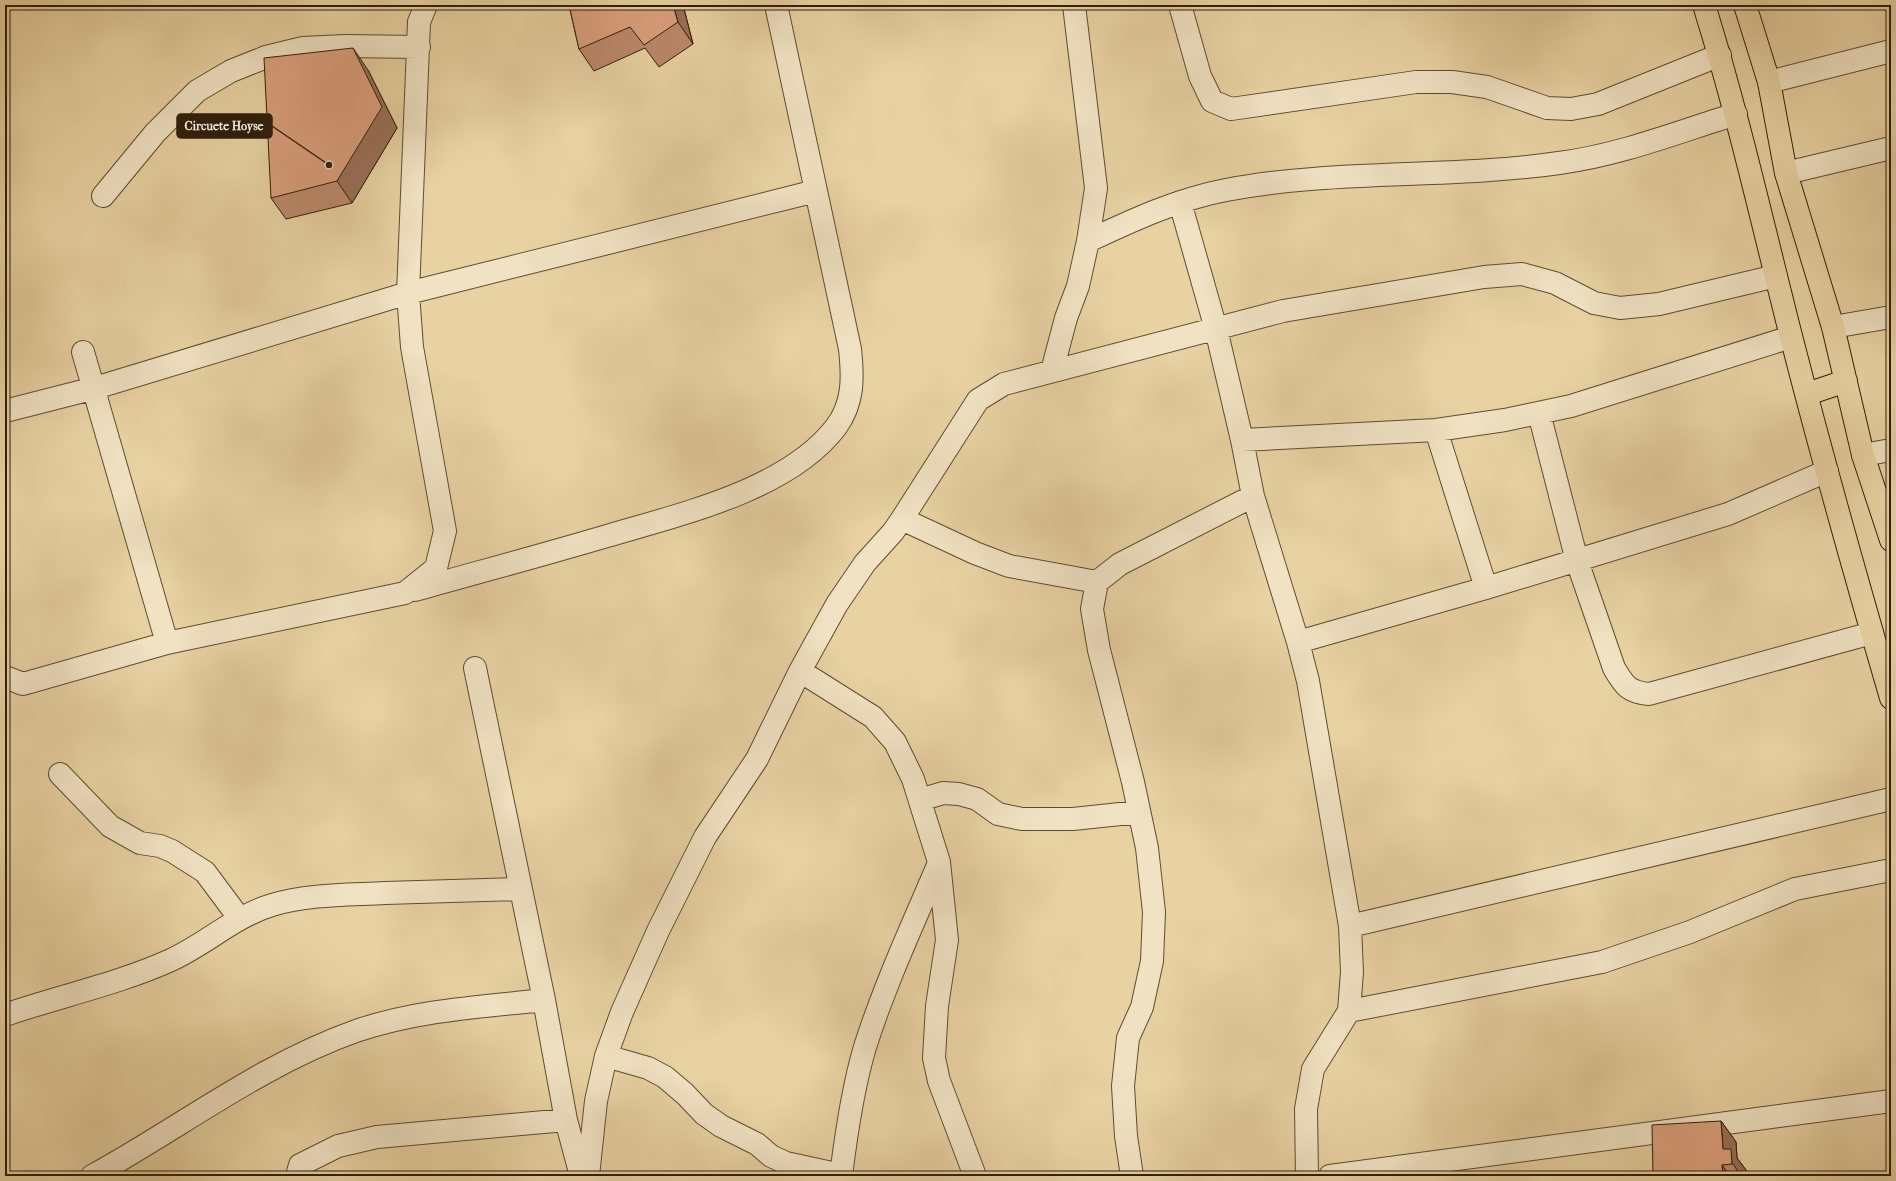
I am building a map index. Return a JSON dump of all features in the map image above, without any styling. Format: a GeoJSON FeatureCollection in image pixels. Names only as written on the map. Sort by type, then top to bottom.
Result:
{"type":"FeatureCollection","features":[{"type":"Feature","properties":{"kind":"main road"},"geometry":{"type":"LineString","coordinates":[[1704,5],[1720,55],[1736,114],[1806,394],[1891,698]]}},
{"type":"Feature","properties":{"kind":"main road"},"geometry":{"type":"LineString","coordinates":[[1745,5],[1769,82],[1786,173],[1833,327],[1863,455],[1891,540]]}},
{"type":"Feature","properties":{"kind":"main road"},"geometry":{"type":"LineString","coordinates":[[1806,394],[1846,381]]}},
{"type":"Feature","properties":{"kind":"street"},"geometry":{"type":"LineString","coordinates":[[5,677],[23,684],[167,643],[405,593],[699,508],[782,473],[813,452],[840,420],[850,402],[853,378],[850,349],[776,5]]}},
{"type":"Feature","properties":{"kind":"street"},"geometry":{"type":"LineString","coordinates":[[1052,371],[1066,318],[1078,286],[1088,241],[1096,188],[1074,5]]}},
{"type":"Feature","properties":{"kind":"street"},"geometry":{"type":"LineString","coordinates":[[1180,5],[1200,76],[1212,100],[1231,109],[1416,82],[1452,82],[1487,87],[1547,108],[1571,109],[1598,104],[1720,55]]}},
{"type":"Feature","properties":{"kind":"street"},"geometry":{"type":"LineString","coordinates":[[405,593],[436,568],[445,531],[412,347],[408,293],[420,11]]}},
{"type":"Feature","properties":{"kind":"street"},"geometry":{"type":"LineString","coordinates":[[103,196],[155,133],[197,92],[231,71],[266,57],[303,48],[345,46],[418,47]]}},
{"type":"Feature","properties":{"kind":"street"},"geometry":{"type":"LineString","coordinates":[[1769,82],[1891,51]]}},
{"type":"Feature","properties":{"kind":"street"},"geometry":{"type":"LineString","coordinates":[[1088,241],[1141,216],[1180,202],[1225,190],[1273,183],[1421,172],[1494,170],[1560,163],[1604,155],[1736,114]]}},
{"type":"Feature","properties":{"kind":"street"},"geometry":{"type":"LineString","coordinates":[[1786,173],[1891,148]]}},
{"type":"Feature","properties":{"kind":"street"},"geometry":{"type":"LineString","coordinates":[[5,411],[95,388],[408,293],[816,192]]}},
{"type":"Feature","properties":{"kind":"street"},"geometry":{"type":"LineString","coordinates":[[1180,202],[1216,329],[1242,440],[1253,496],[1298,642],[1318,734],[1350,926],[1352,972],[1349,1011],[1313,1069],[1306,1108],[1307,1176]]}},
{"type":"Feature","properties":{"kind":"street"},"geometry":{"type":"LineString","coordinates":[[588,1176],[596,1101],[606,1056],[625,1005],[658,931],[705,837],[757,759],[800,671],[841,598],[865,563],[893,532],[902,519],[978,400],[1004,384],[1298,308],[1484,278],[1522,274],[1555,283],[1594,303],[1620,308],[1659,304],[1776,276]]}},
{"type":"Feature","properties":{"kind":"street"},"geometry":{"type":"LineString","coordinates":[[1833,327],[1891,317]]}},
{"type":"Feature","properties":{"kind":"street"},"geometry":{"type":"LineString","coordinates":[[1242,440],[1436,430],[1505,420],[1571,406],[1791,337]]}},
{"type":"Feature","properties":{"kind":"street"},"geometry":{"type":"LineString","coordinates":[[83,352],[95,388],[167,643]]}},
{"type":"Feature","properties":{"kind":"street"},"geometry":{"type":"LineString","coordinates":[[1539,413],[1577,561],[1614,668],[1622,682],[1634,692],[1649,694],[1872,633]]}},
{"type":"Feature","properties":{"kind":"street"},"geometry":{"type":"LineString","coordinates":[[1436,430],[1486,588]]}},
{"type":"Feature","properties":{"kind":"street"},"geometry":{"type":"LineString","coordinates":[[1863,455],[1891,450]]}},
{"type":"Feature","properties":{"kind":"street"},"geometry":{"type":"LineString","coordinates":[[1298,642],[1577,561],[1728,514],[1827,471]]}},
{"type":"Feature","properties":{"kind":"street"},"geometry":{"type":"LineString","coordinates":[[1132,1176],[1126,1136],[1123,1086],[1128,1038],[1142,1007],[1152,961],[1154,912],[1147,848],[1099,650],[1092,609],[1097,582],[1120,564],[1253,496]]}},
{"type":"Feature","properties":{"kind":"street"},"geometry":{"type":"LineString","coordinates":[[902,519],[975,553],[1009,566],[1097,582]]}},
{"type":"Feature","properties":{"kind":"street"},"geometry":{"type":"LineString","coordinates":[[475,668],[544,1000],[566,1120],[580,1176]]}},
{"type":"Feature","properties":{"kind":"street"},"geometry":{"type":"LineString","coordinates":[[800,671],[873,717],[894,742],[913,779],[940,862],[947,940],[937,1006],[934,1058],[939,1081],[975,1176]]}},
{"type":"Feature","properties":{"kind":"street"},"geometry":{"type":"LineString","coordinates":[[60,774],[110,826],[140,843],[160,846],[172,851],[205,872],[240,919]]}},
{"type":"Feature","properties":{"kind":"street"},"geometry":{"type":"LineString","coordinates":[[920,800],[943,793],[960,794],[976,799],[998,814],[1022,819],[1073,819],[1139,812]]}},
{"type":"Feature","properties":{"kind":"street"},"geometry":{"type":"LineString","coordinates":[[1350,926],[1891,799]]}},
{"type":"Feature","properties":{"kind":"street"},"geometry":{"type":"LineString","coordinates":[[606,1056],[648,1068],[665,1077],[685,1094],[704,1114],[721,1126],[751,1141],[772,1156],[786,1163],[841,1176],[853,1101],[865,1048],[890,976],[940,862]]}},
{"type":"Feature","properties":{"kind":"street"},"geometry":{"type":"LineString","coordinates":[[1349,1011],[1602,962],[1690,932],[1796,889],[1891,870]]}},
{"type":"Feature","properties":{"kind":"street"},"geometry":{"type":"LineString","coordinates":[[5,1016],[140,973],[173,959],[240,919],[271,905],[300,899],[342,895],[521,889]]}},
{"type":"Feature","properties":{"kind":"street"},"geometry":{"type":"LineString","coordinates":[[92,1176],[250,1080],[305,1051],[357,1030],[419,1014],[544,1000]]}},
{"type":"Feature","properties":{"kind":"street"},"geometry":{"type":"LineString","coordinates":[[1330,1176],[1891,1101]]}},
{"type":"Feature","properties":{"kind":"street"},"geometry":{"type":"LineString","coordinates":[[297,1176],[300,1165],[338,1146],[377,1137],[566,1120]]}},
{"type":"Feature","properties":{"kind":"building"},"geometry":{"type":"Polygon","coordinates":[[[569,5],[673,5],[678,22],[644,45],[630,27],[579,49],[569,5]]]}},
{"type":"Feature","properties":{"kind":"building"},"geometry":{"type":"Polygon","coordinates":[[[353,48],[382,107],[337,181],[271,198],[264,58],[353,48]]]}},
{"type":"Feature","properties":{"kind":"building"},"geometry":{"type":"Polygon","coordinates":[[[1721,1121],[1723,1149],[1731,1149],[1732,1164],[1722,1165],[1723,1176],[1653,1176],[1652,1125],[1721,1121]]]}},
{"type":"Feature","properties":{"kind":"place","name":"Circuete Hoyse"},"geometry":{"type":"Point","coordinates":[329,165]}}]}
